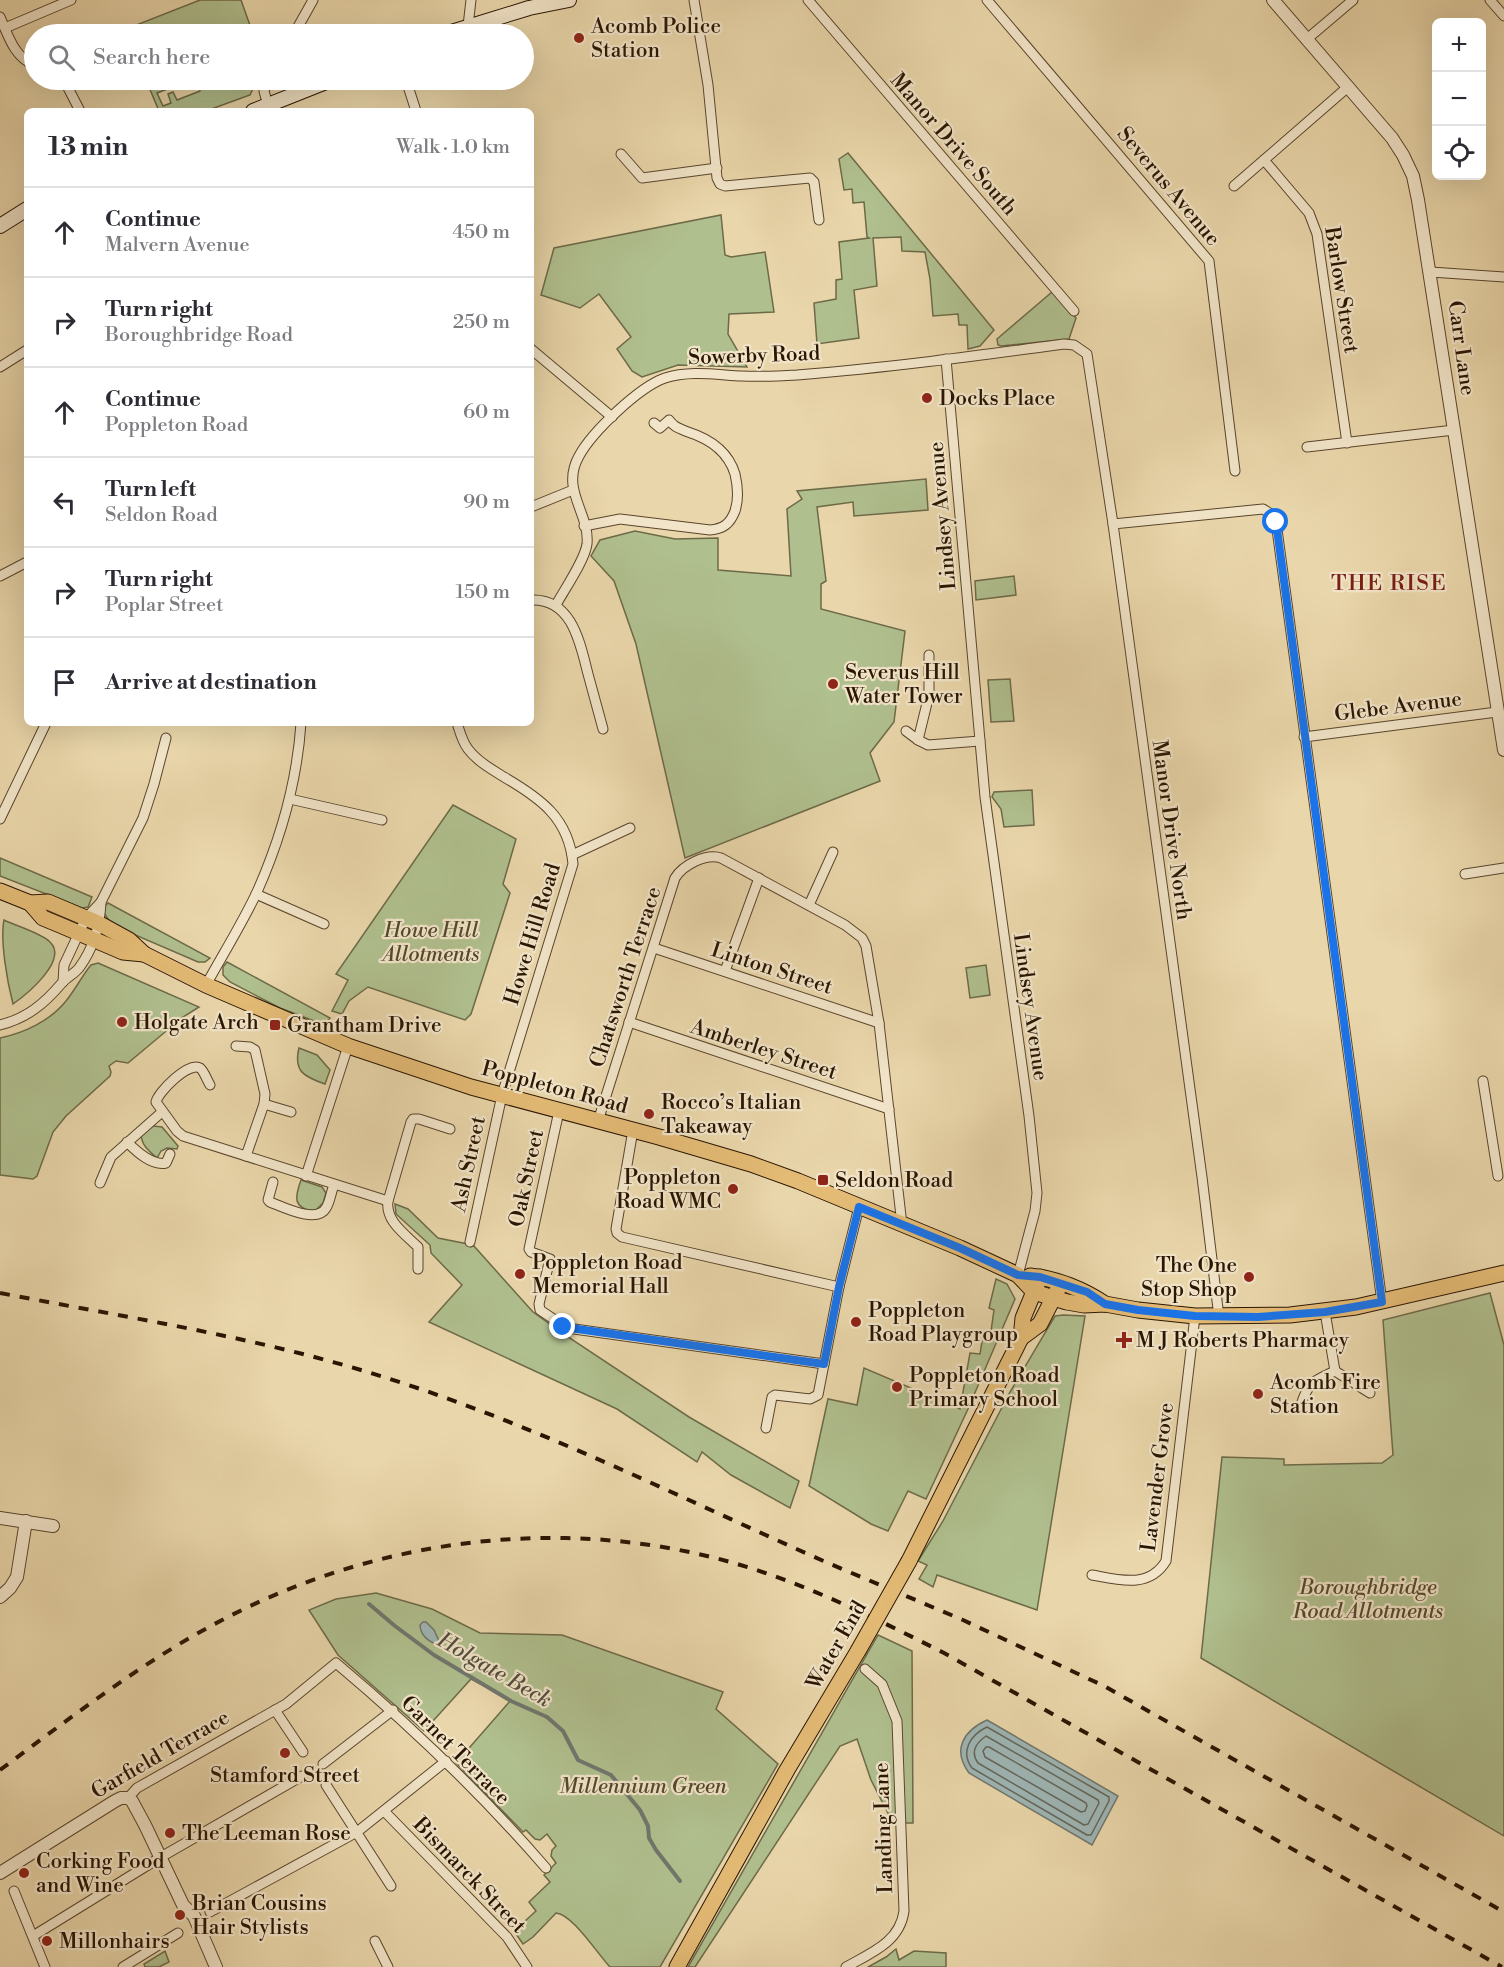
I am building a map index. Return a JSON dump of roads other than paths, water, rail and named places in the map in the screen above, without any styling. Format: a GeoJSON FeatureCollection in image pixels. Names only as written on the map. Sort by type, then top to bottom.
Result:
{"type":"FeatureCollection","features":[{"type":"Feature","properties":{"kind":"main road"},"geometry":{"type":"LineString","coordinates":[[475,24],[529,8],[569,0]]}},
{"type":"Feature","properties":{"kind":"main road"},"geometry":{"type":"LineString","coordinates":[[274,106],[309,90]]}},
{"type":"Feature","properties":{"kind":"main road"},"geometry":{"type":"LineString","coordinates":[[0,226],[24,210]]}},
{"type":"Feature","properties":{"kind":"main road","name":"Poppleton Road"},"geometry":{"type":"LineString","coordinates":[[0,891],[30,903],[48,902],[93,921],[129,940],[144,954],[206,986],[348,1046],[471,1087],[751,1164],[960,1248],[1018,1275]]}},
{"type":"Feature","properties":{"kind":"main road","name":"Poppleton Road"},"geometry":{"type":"LineString","coordinates":[[30,903],[43,918],[123,952],[144,954]]}},
{"type":"Feature","properties":{"kind":"main road"},"geometry":{"type":"LineString","coordinates":[[1018,1275],[1037,1284],[1055,1298],[1084,1305],[1105,1304],[1138,1310],[1219,1317],[1325,1312],[1382,1302],[1504,1273]]}},
{"type":"Feature","properties":{"kind":"main road"},"geometry":{"type":"LineString","coordinates":[[1037,1284],[1060,1284],[1087,1292],[1105,1304]]}},
{"type":"Feature","properties":{"kind":"main road","name":"Water End"},"geometry":{"type":"LineString","coordinates":[[677,1967],[787,1770],[909,1561],[1021,1338],[1023,1318],[1037,1284]]}},
{"type":"Feature","properties":{"kind":"main road","name":"Water End"},"geometry":{"type":"LineString","coordinates":[[1021,1338],[1040,1324],[1060,1284]]}},
{"type":"Feature","properties":{"kind":"street"},"geometry":{"type":"LineString","coordinates":[[5,28],[71,0]]}},
{"type":"Feature","properties":{"kind":"street"},"geometry":{"type":"LineString","coordinates":[[300,24],[313,0]]}},
{"type":"Feature","properties":{"kind":"street"},"geometry":{"type":"LineString","coordinates":[[468,24],[471,0]]}},
{"type":"Feature","properties":{"kind":"street"},"geometry":{"type":"LineString","coordinates":[[694,0],[708,85],[720,184],[725,186],[810,178],[814,182],[819,220]]}},
{"type":"Feature","properties":{"kind":"street","name":"Manor Drive South"},"geometry":{"type":"LineString","coordinates":[[808,0],[1074,311]]}},
{"type":"Feature","properties":{"kind":"street","name":"Severus Avenue"},"geometry":{"type":"LineString","coordinates":[[987,0],[1209,261],[1235,471]]}},
{"type":"Feature","properties":{"kind":"street","name":"Carr Lane"},"geometry":{"type":"LineString","coordinates":[[1273,0],[1392,138],[1408,165],[1418,200],[1431,272],[1504,750]]}},
{"type":"Feature","properties":{"kind":"street"},"geometry":{"type":"LineString","coordinates":[[1307,39],[1353,0]]}},
{"type":"Feature","properties":{"kind":"street"},"geometry":{"type":"LineString","coordinates":[[1490,0],[1504,16]]}},
{"type":"Feature","properties":{"kind":"street"},"geometry":{"type":"LineString","coordinates":[[0,17],[16,52],[24,60]]}},
{"type":"Feature","properties":{"kind":"street"},"geometry":{"type":"LineString","coordinates":[[1234,186],[1349,86]]}},
{"type":"Feature","properties":{"kind":"street"},"geometry":{"type":"LineString","coordinates":[[69,90],[78,108]]}},
{"type":"Feature","properties":{"kind":"street"},"geometry":{"type":"LineString","coordinates":[[264,90],[274,106]]}},
{"type":"Feature","properties":{"kind":"street"},"geometry":{"type":"LineString","coordinates":[[409,90],[415,108]]}},
{"type":"Feature","properties":{"kind":"street"},"geometry":{"type":"LineString","coordinates":[[621,154],[642,178],[717,168]]}},
{"type":"Feature","properties":{"kind":"street","name":"Barlow Street"},"geometry":{"type":"LineString","coordinates":[[1264,160],[1314,221],[1347,443]]}},
{"type":"Feature","properties":{"kind":"street"},"geometry":{"type":"LineString","coordinates":[[1431,272],[1504,277]]}},
{"type":"Feature","properties":{"kind":"street","name":"Sowerby Road"},"geometry":{"type":"LineString","coordinates":[[556,605],[585,552],[587,540],[573,490],[573,476],[578,457],[612,417],[644,388],[666,378],[693,374],[797,375],[1064,344],[1074,345],[1083,350]]}},
{"type":"Feature","properties":{"kind":"street","name":"Manor Drive North"},"geometry":{"type":"LineString","coordinates":[[1083,350],[1089,360],[1113,524],[1201,1166],[1219,1317]]}},
{"type":"Feature","properties":{"kind":"street"},"geometry":{"type":"LineString","coordinates":[[0,368],[24,352]]}},
{"type":"Feature","properties":{"kind":"street"},"geometry":{"type":"LineString","coordinates":[[534,352],[612,417]]}},
{"type":"Feature","properties":{"kind":"street","name":"Lindsey Avenue"},"geometry":{"type":"LineString","coordinates":[[946,359],[980,741],[996,887],[1038,1193],[1018,1275]]}},
{"type":"Feature","properties":{"kind":"street"},"geometry":{"type":"LineString","coordinates":[[584,526],[605,520],[620,519],[710,530],[719,529],[729,521],[738,496],[737,482],[728,458],[709,441],[674,427],[669,420],[660,428],[654,423]]}},
{"type":"Feature","properties":{"kind":"street"},"geometry":{"type":"LineString","coordinates":[[1306,447],[1454,430]]}},
{"type":"Feature","properties":{"kind":"street"},"geometry":{"type":"LineString","coordinates":[[534,506],[573,490]]}},
{"type":"Feature","properties":{"kind":"street"},"geometry":{"type":"LineString","coordinates":[[1113,524],[1263,509],[1271,514],[1276,522],[1382,1302]]}},
{"type":"Feature","properties":{"kind":"street"},"geometry":{"type":"LineString","coordinates":[[0,576],[24,564]]}},
{"type":"Feature","properties":{"kind":"street"},"geometry":{"type":"LineString","coordinates":[[534,600],[556,605],[575,628],[603,729]]}},
{"type":"Feature","properties":{"kind":"street"},"geometry":{"type":"LineString","coordinates":[[918,740],[929,695],[929,655]]}},
{"type":"Feature","properties":{"kind":"street","name":"Glebe Avenue"},"geometry":{"type":"LineString","coordinates":[[1305,737],[1497,712]]}},
{"type":"Feature","properties":{"kind":"street"},"geometry":{"type":"LineString","coordinates":[[0,819],[45,726]]}},
{"type":"Feature","properties":{"kind":"street"},"geometry":{"type":"LineString","coordinates":[[206,986],[256,894],[276,844],[290,799],[302,726]]}},
{"type":"Feature","properties":{"kind":"street","name":"Howe Hill Road"},"geometry":{"type":"LineString","coordinates":[[458,726],[467,748],[476,758],[530,791],[549,809],[564,832],[572,855],[572,873],[502,1095]]}},
{"type":"Feature","properties":{"kind":"street"},"geometry":{"type":"LineString","coordinates":[[906,731],[928,745],[980,741]]}},
{"type":"Feature","properties":{"kind":"street"},"geometry":{"type":"LineString","coordinates":[[0,1025],[25,1016],[47,1001],[78,969],[86,936],[143,818],[166,738]]}},
{"type":"Feature","properties":{"kind":"street"},"geometry":{"type":"LineString","coordinates":[[290,799],[382,820]]}},
{"type":"Feature","properties":{"kind":"street"},"geometry":{"type":"LineString","coordinates":[[572,855],[630,827]]}},
{"type":"Feature","properties":{"kind":"street"},"geometry":{"type":"LineString","coordinates":[[809,905],[833,852]]}},
{"type":"Feature","properties":{"kind":"street","name":"Chatsworth Terrace"},"geometry":{"type":"LineString","coordinates":[[598,1121],[675,878],[684,867],[710,856],[716,856],[759,878]]}},
{"type":"Feature","properties":{"kind":"street"},"geometry":{"type":"LineString","coordinates":[[1465,873],[1504,868]]}},
{"type":"Feature","properties":{"kind":"street"},"geometry":{"type":"LineString","coordinates":[[725,971],[759,878],[845,925],[862,938],[870,957],[902,1225]]}},
{"type":"Feature","properties":{"kind":"street"},"geometry":{"type":"LineString","coordinates":[[256,894],[324,924]]}},
{"type":"Feature","properties":{"kind":"street"},"geometry":{"type":"LineString","coordinates":[[63,982],[64,965],[86,936],[101,902]]}},
{"type":"Feature","properties":{"kind":"street","name":"Linton Street"},"geometry":{"type":"LineString","coordinates":[[654,948],[879,1023]]}},
{"type":"Feature","properties":{"kind":"street","name":"Amberley Street"},"geometry":{"type":"LineString","coordinates":[[629,1022],[889,1109]]}},
{"type":"Feature","properties":{"kind":"street"},"geometry":{"type":"LineString","coordinates":[[236,1046],[250,1047],[258,1054],[264,1083],[264,1104],[246,1156]]}},
{"type":"Feature","properties":{"kind":"street"},"geometry":{"type":"LineString","coordinates":[[306,1176],[348,1046]]}},
{"type":"Feature","properties":{"kind":"street"},"geometry":{"type":"LineString","coordinates":[[210,1085],[201,1069],[197,1066],[190,1067],[157,1096],[156,1102],[162,1112],[183,1136],[388,1201]]}},
{"type":"Feature","properties":{"kind":"street"},"geometry":{"type":"LineString","coordinates":[[1483,1081],[1500,1156],[1498,1176]]}},
{"type":"Feature","properties":{"kind":"street","name":"Ash Street"},"geometry":{"type":"LineString","coordinates":[[470,1242],[502,1095]]}},
{"type":"Feature","properties":{"kind":"street"},"geometry":{"type":"LineString","coordinates":[[264,1104],[291,1112]]}},
{"type":"Feature","properties":{"kind":"street","name":"Oak Street"},"geometry":{"type":"LineString","coordinates":[[559,1111],[530,1249],[531,1252],[550,1259],[539,1304],[540,1310],[563,1327],[824,1364]]}},
{"type":"Feature","properties":{"kind":"street"},"geometry":{"type":"LineString","coordinates":[[100,1183],[111,1157],[162,1112]]}},
{"type":"Feature","properties":{"kind":"street"},"geometry":{"type":"LineString","coordinates":[[418,1269],[418,1247],[397,1227],[390,1216],[388,1201],[413,1119],[450,1129]]}},
{"type":"Feature","properties":{"kind":"street"},"geometry":{"type":"LineString","coordinates":[[633,1130],[616,1229],[622,1237],[839,1287]]}},
{"type":"Feature","properties":{"kind":"street"},"geometry":{"type":"LineString","coordinates":[[128,1142],[157,1163],[166,1163],[170,1154]]}},
{"type":"Feature","properties":{"kind":"street"},"geometry":{"type":"LineString","coordinates":[[273,1182],[268,1200],[270,1203],[312,1216],[322,1213],[325,1209],[334,1185]]}},
{"type":"Feature","properties":{"kind":"street"},"geometry":{"type":"LineString","coordinates":[[766,1428],[772,1397],[775,1395],[810,1399],[818,1395],[839,1287],[859,1207]]}},
{"type":"Feature","properties":{"kind":"street"},"geometry":{"type":"LineString","coordinates":[[1325,1312],[1335,1371],[1370,1393]]}},
{"type":"Feature","properties":{"kind":"street","name":"Lavender Grove"},"geometry":{"type":"LineString","coordinates":[[1092,1575],[1127,1581],[1145,1579],[1161,1569],[1166,1561],[1169,1552],[1195,1316]]}},
{"type":"Feature","properties":{"kind":"street"},"geometry":{"type":"LineString","coordinates":[[1301,1405],[1305,1390],[1311,1383],[1335,1371]]}},
{"type":"Feature","properties":{"kind":"street"},"geometry":{"type":"LineString","coordinates":[[3,1517],[53,1526]]}},
{"type":"Feature","properties":{"kind":"street"},"geometry":{"type":"LineString","coordinates":[[0,1597],[17,1577],[26,1521]]}},
{"type":"Feature","properties":{"kind":"street","name":"Garnet Terrace"},"geometry":{"type":"LineString","coordinates":[[336,1663],[393,1710],[446,1761],[546,1868]]}},
{"type":"Feature","properties":{"kind":"street","name":"Garfield Terrace"},"geometry":{"type":"LineString","coordinates":[[0,1873],[115,1801],[128,1798],[137,1788],[286,1704],[336,1663]]}},
{"type":"Feature","properties":{"kind":"street","name":"Landing Lane"},"geometry":{"type":"LineString","coordinates":[[846,1967],[876,1951],[895,1936],[904,1911],[897,1721],[882,1684],[865,1669]]}},
{"type":"Feature","properties":{"kind":"street"},"geometry":{"type":"LineString","coordinates":[[275,1710],[303,1752]]}},
{"type":"Feature","properties":{"kind":"street"},"geometry":{"type":"LineString","coordinates":[[323,1764],[393,1710]]}},
{"type":"Feature","properties":{"kind":"street"},"geometry":{"type":"LineString","coordinates":[[210,1912],[357,1832],[446,1761]]}},
{"type":"Feature","properties":{"kind":"street"},"geometry":{"type":"LineString","coordinates":[[33,1936],[161,1857],[302,1776]]}},
{"type":"Feature","properties":{"kind":"street"},"geometry":{"type":"LineString","coordinates":[[326,1785],[391,1886]]}},
{"type":"Feature","properties":{"kind":"street"},"geometry":{"type":"LineString","coordinates":[[128,1798],[141,1817],[183,1905],[194,1916],[216,1967]]}},
{"type":"Feature","properties":{"kind":"street","name":"Bismarck Street"},"geometry":{"type":"LineString","coordinates":[[384,1811],[507,1937],[527,1967]]}},
{"type":"Feature","properties":{"kind":"street"},"geometry":{"type":"LineString","coordinates":[[14,1891],[45,1967]]}},
{"type":"Feature","properties":{"kind":"street"},"geometry":{"type":"LineString","coordinates":[[123,1967],[136,1964],[178,1933]]}},
{"type":"Feature","properties":{"kind":"street"},"geometry":{"type":"LineString","coordinates":[[375,1941],[388,1967]]}},
{"type":"Feature","properties":{"kind":"water"},"geometry":{"type":"Polygon","coordinates":[[[423,1622],[434,1630],[439,1641],[437,1644],[423,1634],[420,1625],[423,1622]]]}},
{"type":"Feature","properties":{"kind":"water"},"geometry":{"type":"Polygon","coordinates":[[[987,1720],[1118,1796],[1092,1845],[969,1773],[961,1757],[963,1742],[972,1730],[987,1720]]]}},
{"type":"Feature","properties":{"kind":"waterway","name":"Holgate Beck"},"geometry":{"type":"LineString","coordinates":[[369,1604],[434,1655],[511,1701],[547,1717],[563,1731],[578,1760],[611,1775],[640,1810],[648,1826],[649,1838],[680,1881]]}},
{"type":"Feature","properties":{"kind":"railway"},"geometry":{"type":"LineString","coordinates":[[0,1293],[196,1330],[294,1352],[390,1379],[557,1441],[828,1563],[963,1620],[1104,1686],[1504,1912]]}},
{"type":"Feature","properties":{"kind":"railway"},"geometry":{"type":"LineString","coordinates":[[0,1770],[110,1689],[167,1651],[226,1618],[283,1592],[341,1570],[402,1554],[463,1544],[525,1538],[588,1539],[650,1545],[711,1557],[771,1575],[830,1598],[916,1639],[1502,1967]]}},
{"type":"Feature","properties":{"kind":"place","name":"Acomb Police Station"},"geometry":{"type":"Point","coordinates":[579,38]}},
{"type":"Feature","properties":{"kind":"place","name":"Docks Place"},"geometry":{"type":"Point","coordinates":[927,398]}},
{"type":"Feature","properties":{"kind":"place","name":"Severus Hill Water Tower"},"geometry":{"type":"Point","coordinates":[833,684]}},
{"type":"Feature","properties":{"kind":"place","name":"Holgate Arch"},"geometry":{"type":"Point","coordinates":[122,1022]}},
{"type":"Feature","properties":{"kind":"place","name":"Grantham Drive"},"geometry":{"type":"Point","coordinates":[275,1025]}},
{"type":"Feature","properties":{"kind":"place","name":"Rocco’s Italian Takeaway"},"geometry":{"type":"Point","coordinates":[649,1114]}},
{"type":"Feature","properties":{"kind":"place","name":"Seldon Road"},"geometry":{"type":"Point","coordinates":[823,1180]}},
{"type":"Feature","properties":{"kind":"place","name":"Poppleton Road WMC"},"geometry":{"type":"Point","coordinates":[733,1189]}},
{"type":"Feature","properties":{"kind":"place","name":"Poppleton Road Memorial Hall"},"geometry":{"type":"Point","coordinates":[520,1274]}},
{"type":"Feature","properties":{"kind":"place","name":"The One Stop Shop"},"geometry":{"type":"Point","coordinates":[1249,1277]}},
{"type":"Feature","properties":{"kind":"place","name":"Poppleton Road Playgroup"},"geometry":{"type":"Point","coordinates":[856,1322]}},
{"type":"Feature","properties":{"kind":"place","name":"M J Roberts Pharmacy"},"geometry":{"type":"Point","coordinates":[1124,1340]}},
{"type":"Feature","properties":{"kind":"place","name":"Poppleton Road Primary School"},"geometry":{"type":"Point","coordinates":[897,1387]}},
{"type":"Feature","properties":{"kind":"place","name":"Acomb Fire Station"},"geometry":{"type":"Point","coordinates":[1258,1394]}},
{"type":"Feature","properties":{"kind":"place","name":"Stamford Street"},"geometry":{"type":"Point","coordinates":[285,1753]}},
{"type":"Feature","properties":{"kind":"place","name":"The Leeman Rose"},"geometry":{"type":"Point","coordinates":[170,1833]}},
{"type":"Feature","properties":{"kind":"place","name":"Corking Food and Wine"},"geometry":{"type":"Point","coordinates":[24,1873]}},
{"type":"Feature","properties":{"kind":"place","name":"Brian Cousins Hair Stylists"},"geometry":{"type":"Point","coordinates":[180,1915]}},
{"type":"Feature","properties":{"kind":"place","name":"Millonhairs"},"geometry":{"type":"Point","coordinates":[47,1941]}},
{"type":"Feature","properties":{"kind":"district","name":"THE RISE"},"geometry":{"type":"Point","coordinates":[1389,582]}},
{"type":"Feature","properties":{"kind":"park label","name":"Howe Hill Allotments"},"geometry":{"type":"Point","coordinates":[431,942]}},
{"type":"Feature","properties":{"kind":"park label","name":"Boroughbridge Road Allotments"},"geometry":{"type":"Point","coordinates":[1368,1599]}},
{"type":"Feature","properties":{"kind":"park label","name":"Millennium Green"},"geometry":{"type":"Point","coordinates":[643,1786]}}]}
